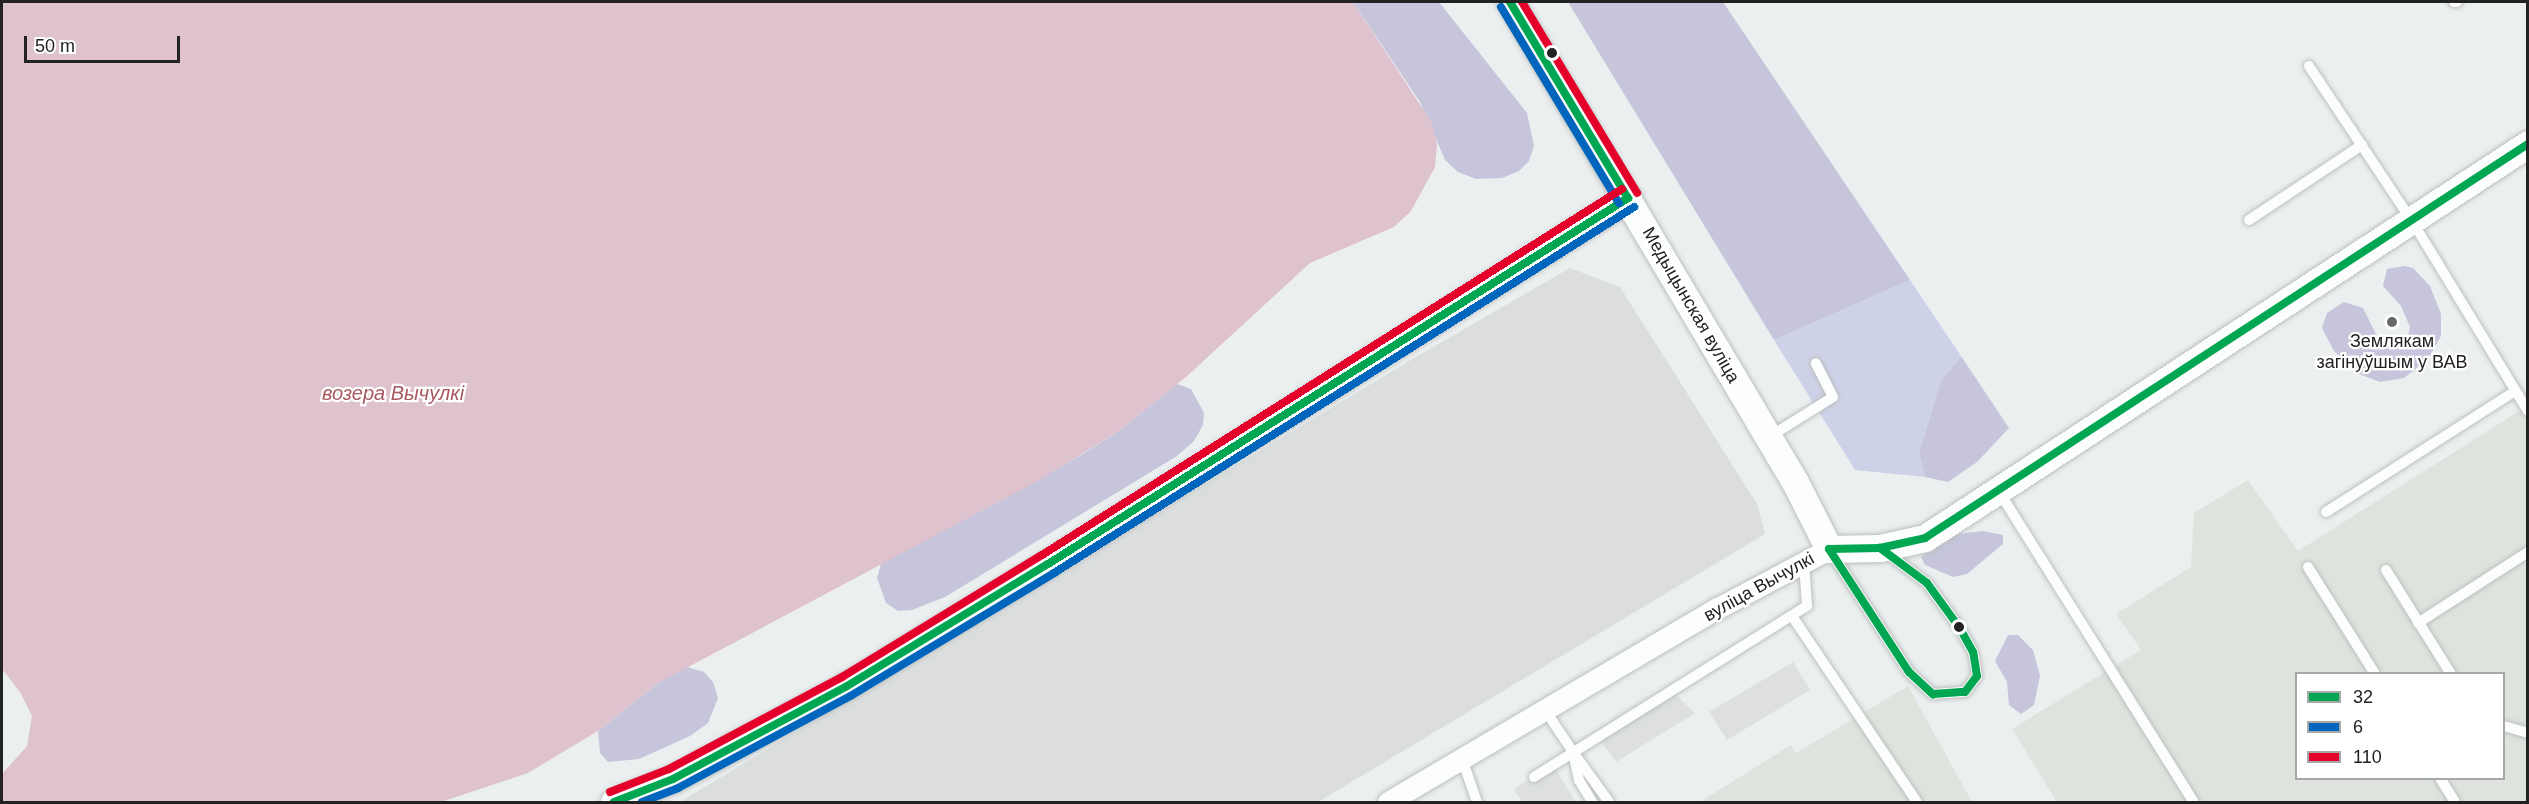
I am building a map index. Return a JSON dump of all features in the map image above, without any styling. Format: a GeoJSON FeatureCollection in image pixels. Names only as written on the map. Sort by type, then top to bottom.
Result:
{"type":"FeatureCollection","features":[{"type":"Feature","properties":{"kind":"street","name":"Медыцынская вуліца"},"geometry":{"type":"LineString","coordinates":[[1510,2],[1768,437],[1829,549]]}},
{"type":"Feature","properties":{"kind":"street","name":"вуліца Вычулкі"},"geometry":{"type":"LineString","coordinates":[[1388,802],[1829,549],[1880,548],[1925,538],[2412,221],[2524,152]]}},
{"type":"Feature","properties":{"kind":"street"},"geometry":{"type":"LineString","coordinates":[[614,802],[673,779],[847,686],[1048,564],[1628,198]]}},
{"type":"Feature","properties":{"kind":"lane"},"geometry":{"type":"LineString","coordinates":[[2309,66],[2412,221],[2528,411]]}},
{"type":"Feature","properties":{"kind":"lane"},"geometry":{"type":"LineString","coordinates":[[2250,220],[2362,145]]}},
{"type":"Feature","properties":{"kind":"lane"},"geometry":{"type":"LineString","coordinates":[[1768,437],[1833,397],[1816,363]]}},
{"type":"Feature","properties":{"kind":"lane"},"geometry":{"type":"LineString","coordinates":[[2326,512],[2515,391]]}},
{"type":"Feature","properties":{"kind":"lane"},"geometry":{"type":"LineString","coordinates":[[1998,490],[2194,802]]}},
{"type":"Feature","properties":{"kind":"lane"},"geometry":{"type":"LineString","coordinates":[[1829,549],[1909,672],[1933,694],[1965,692],[1977,676],[1973,652],[1959,627],[1927,583],[1880,548]]}},
{"type":"Feature","properties":{"kind":"lane"},"geometry":{"type":"LineString","coordinates":[[2418,623],[2528,552]]}},
{"type":"Feature","properties":{"kind":"lane"},"geometry":{"type":"LineString","coordinates":[[1534,777],[1807,606],[1804,562]]}},
{"type":"Feature","properties":{"kind":"lane"},"geometry":{"type":"LineString","coordinates":[[2308,567],[2374,672]]}},
{"type":"Feature","properties":{"kind":"lane"},"geometry":{"type":"LineString","coordinates":[[2386,570],[2450,672]]}},
{"type":"Feature","properties":{"kind":"lane"},"geometry":{"type":"LineString","coordinates":[[1792,616],[1917,802]]}},
{"type":"Feature","properties":{"kind":"lane"},"geometry":{"type":"LineString","coordinates":[[1545,710],[1609,802]]}},
{"type":"Feature","properties":{"kind":"lane"},"geometry":{"type":"LineString","coordinates":[[2505,726],[2528,733]]}},
{"type":"Feature","properties":{"kind":"lane"},"geometry":{"type":"LineString","coordinates":[[1573,753],[1579,780],[1592,802]]}},
{"type":"Feature","properties":{"kind":"lane"},"geometry":{"type":"LineString","coordinates":[[1462,759],[1477,802]]}},
{"type":"Feature","properties":{"kind":"lane"},"geometry":{"type":"LineString","coordinates":[[2441,780],[2455,802]]}},
{"type":"Feature","properties":{"kind":"shaded area"},"geometry":{"type":"Polygon","coordinates":[[[1353,2],[1439,2],[1527,113],[1534,146],[1529,161],[1519,171],[1502,178],[1476,179],[1458,172],[1445,160],[1420,102],[1353,2]]]}},
{"type":"Feature","properties":{"kind":"shaded area"},"geometry":{"type":"Polygon","coordinates":[[[1568,2],[1723,2],[1910,280],[1774,340],[1568,2]]]}},
{"type":"Feature","properties":{"kind":"shaded area"},"geometry":{"type":"Polygon","coordinates":[[[2404,266],[2413,268],[2430,286],[2441,314],[2441,336],[2428,359],[2404,378],[2380,382],[2359,374],[2334,351],[2322,328],[2327,313],[2344,302],[2363,308],[2380,342],[2387,347],[2407,340],[2410,327],[2401,306],[2383,286],[2387,269],[2404,266]]]}},
{"type":"Feature","properties":{"kind":"shaded area"},"geometry":{"type":"Polygon","coordinates":[[[1570,268],[1620,287],[1757,504],[1765,534],[1318,802],[680,802],[1409,361],[1570,268]]]}},
{"type":"Feature","properties":{"kind":"shaded area"},"geometry":{"type":"Polygon","coordinates":[[[1910,280],[1961,356],[1940,383],[1919,453],[1925,477],[1855,470],[1774,340],[1910,280]]]}},
{"type":"Feature","properties":{"kind":"shaded area"},"geometry":{"type":"Polygon","coordinates":[[[1961,356],[2009,428],[1977,462],[1948,482],[1925,477],[1919,453],[1940,383],[1961,356]]]}},
{"type":"Feature","properties":{"kind":"shaded area"},"geometry":{"type":"Polygon","coordinates":[[[1177,384],[1191,389],[1204,413],[1203,425],[1194,441],[1177,456],[945,597],[912,610],[898,611],[886,603],[877,578],[881,564],[1081,455],[1119,431],[1177,384]]]}},
{"type":"Feature","properties":{"kind":"shaded area"},"geometry":{"type":"Polygon","coordinates":[[[2527,406],[2527,802],[2057,802],[2012,729],[2141,650],[2116,614],[2191,567],[2194,513],[2248,480],[2298,551],[2527,406]]]}},
{"type":"Feature","properties":{"kind":"shaded area"},"geometry":{"type":"Polygon","coordinates":[[[1983,531],[2003,535],[2003,544],[1967,574],[1953,577],[1925,565],[1921,557],[1948,535],[1983,531]]]}},
{"type":"Feature","properties":{"kind":"shaded area"},"geometry":{"type":"Polygon","coordinates":[[[2008,635],[2018,635],[2033,650],[2040,676],[2034,705],[2021,714],[2009,705],[2007,682],[1995,661],[2008,635]]]}},
{"type":"Feature","properties":{"kind":"shaded area"},"geometry":{"type":"Polygon","coordinates":[[[1793,662],[1810,690],[1727,740],[1709,712],[1793,662]]]}},
{"type":"Feature","properties":{"kind":"shaded area"},"geometry":{"type":"Polygon","coordinates":[[[687,667],[704,672],[713,682],[718,698],[708,723],[690,736],[639,759],[608,762],[600,753],[598,731],[658,683],[687,667]]]}},
{"type":"Feature","properties":{"kind":"shaded area"},"geometry":{"type":"Polygon","coordinates":[[[1908,686],[1972,802],[1700,802],[1791,745],[1796,753],[1908,686]]]}},
{"type":"Feature","properties":{"kind":"shaded area"},"geometry":{"type":"Polygon","coordinates":[[[1672,691],[1695,713],[1616,762],[1598,737],[1672,691]]]}},
{"type":"Feature","properties":{"kind":"shaded area"},"geometry":{"type":"Polygon","coordinates":[[[1553,765],[1576,802],[1522,802],[1514,789],[1553,765]]]}},
{"type":"Feature","properties":{"kind":"water","name":"возера Вычулкі"},"geometry":{"type":"Polygon","coordinates":[[[2,2],[1353,2],[1432,123],[1437,145],[1435,167],[1411,211],[1394,227],[1310,263],[1186,377],[1119,431],[1036,482],[658,683],[598,731],[528,773],[441,802],[2,802],[2,774],[27,746],[32,716],[20,692],[2,669],[2,2]]]}},
{"type":"Feature","properties":{"kind":"transit line","name":"32"},"geometry":{"type":"LineString","coordinates":[[1510,2],[1628,198]]}},
{"type":"Feature","properties":{"kind":"transit line","name":"110"},"geometry":{"type":"LineString","coordinates":[[1522,2],[1637,193]]}},
{"type":"Feature","properties":{"kind":"transit line","name":"6"},"geometry":{"type":"LineString","coordinates":[[1501,7],[1619,203]]}},
{"type":"Feature","properties":{"kind":"transit line","name":"32"},"geometry":{"type":"LineString","coordinates":[[1829,549],[1880,548],[1925,538],[2528,144]]}},
{"type":"Feature","properties":{"kind":"transit line","name":"110"},"geometry":{"type":"LineString","coordinates":[[610,792],[669,769],[842,677],[1042,555],[1622,189]]}},
{"type":"Feature","properties":{"kind":"transit line","name":"32"},"geometry":{"type":"LineString","coordinates":[[614,802],[673,779],[847,686],[1048,564],[1628,198]]}},
{"type":"Feature","properties":{"kind":"transit line","name":"6"},"geometry":{"type":"LineString","coordinates":[[642,802],[678,788],[852,695],[1054,573],[1634,207]]}},
{"type":"Feature","properties":{"kind":"transit line","name":"32"},"geometry":{"type":"LineString","coordinates":[[1829,549],[1909,672],[1933,694],[1965,692],[1977,676],[1973,652],[1959,627],[1927,583],[1880,548]]}},
{"type":"Feature","properties":{"kind":"place","name":"Землякам загінуўшым у ВАВ"},"geometry":{"type":"Point","coordinates":[2392,322]}}]}
